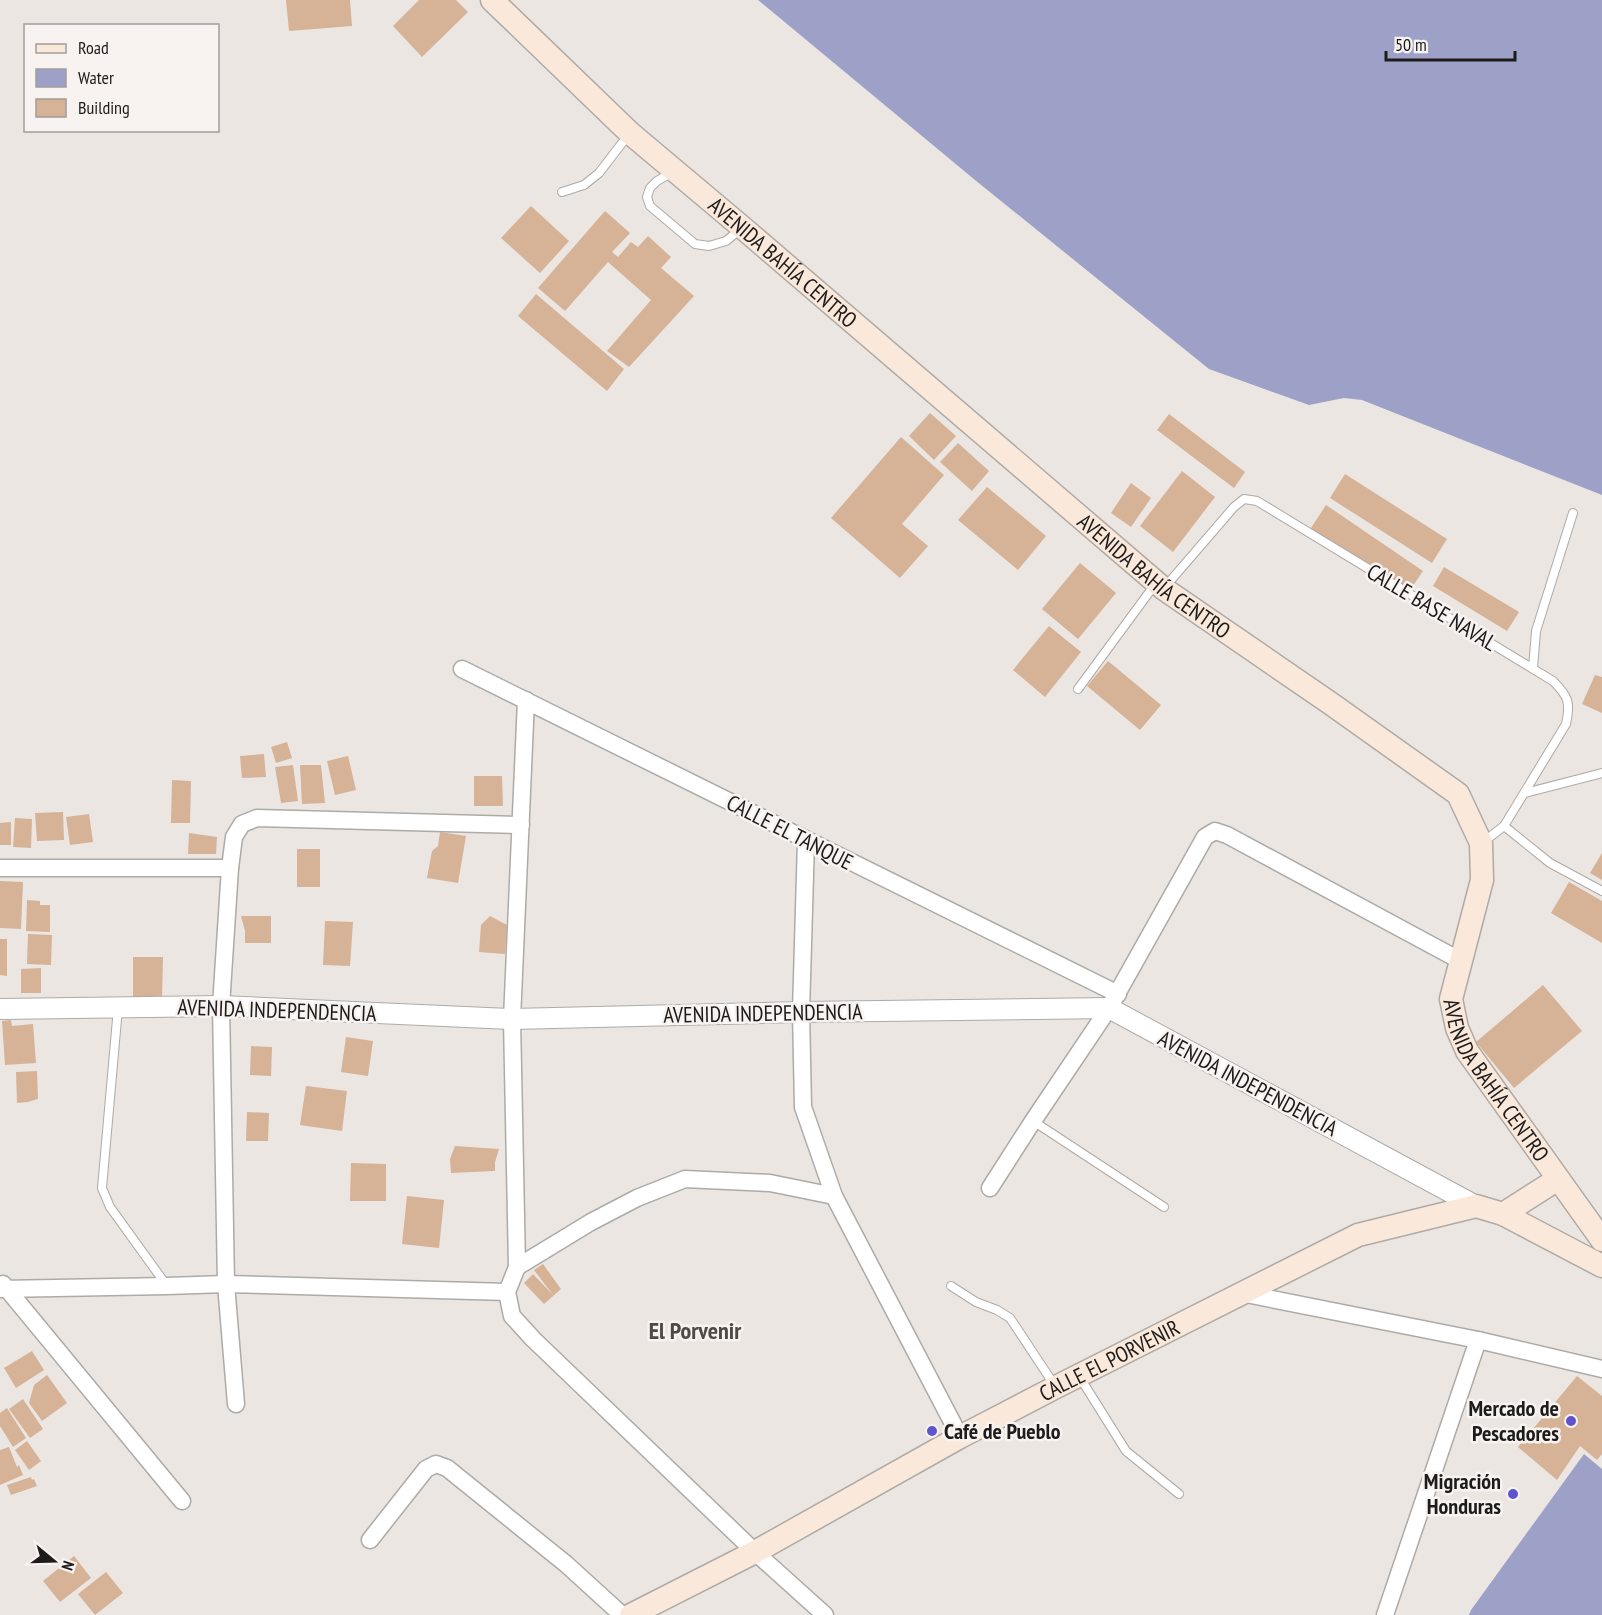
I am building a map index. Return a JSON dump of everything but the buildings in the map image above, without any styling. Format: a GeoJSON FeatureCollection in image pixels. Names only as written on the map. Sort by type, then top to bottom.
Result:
{"type":"FeatureCollection","features":[{"type":"Feature","properties":{"kind":"main road","name":"AVENIDA BAHÍA CENTRO"},"geometry":{"type":"LineString","coordinates":[[492,0],[630,133],[674,172],[743,228],[1160,586],[1458,794],[1481,843],[1482,880],[1451,999],[1457,1028],[1467,1051],[1602,1240]]}},
{"type":"Feature","properties":{"kind":"main road"},"geometry":{"type":"LineString","coordinates":[[1503,1214],[1558,1179]]}},
{"type":"Feature","properties":{"kind":"main road"},"geometry":{"type":"LineString","coordinates":[[1476,1206],[1503,1214],[1602,1266]]}},
{"type":"Feature","properties":{"kind":"main road","name":"CALLE EL PORVENIR"},"geometry":{"type":"LineString","coordinates":[[631,1615],[755,1552],[960,1437],[1358,1235],[1476,1206]]}},
{"type":"Feature","properties":{"kind":"street","name":"CALLE EL TANQUE"},"geometry":{"type":"LineString","coordinates":[[462,669],[806,841],[1113,1001]]}},
{"type":"Feature","properties":{"kind":"street"},"geometry":{"type":"LineString","coordinates":[[526,700],[512,1018],[517,1267],[507,1292],[512,1316],[532,1339],[755,1552],[825,1615]]}},
{"type":"Feature","properties":{"kind":"street"},"geometry":{"type":"LineString","coordinates":[[236,1404],[226,1284],[221,1006],[234,837],[242,824],[257,818],[521,825]]}},
{"type":"Feature","properties":{"kind":"street"},"geometry":{"type":"LineString","coordinates":[[990,1188],[1113,1001],[1205,837],[1215,831],[1227,835],[1461,961]]}},
{"type":"Feature","properties":{"kind":"street"},"geometry":{"type":"LineString","coordinates":[[806,841],[801,1012],[803,1107],[834,1196],[960,1437]]}},
{"type":"Feature","properties":{"kind":"street"},"geometry":{"type":"LineString","coordinates":[[0,868],[230,868]]}},
{"type":"Feature","properties":{"kind":"street","name":"AVENIDA INDEPENDENCIA"},"geometry":{"type":"LineString","coordinates":[[0,1009],[221,1006],[512,1018],[801,1012],[1113,1001],[1476,1206]]}},
{"type":"Feature","properties":{"kind":"street"},"geometry":{"type":"LineString","coordinates":[[517,1267],[591,1222],[637,1198],[685,1179],[770,1183],[834,1196]]}},
{"type":"Feature","properties":{"kind":"street"},"geometry":{"type":"LineString","coordinates":[[2,1286],[226,1284],[507,1292]]}},
{"type":"Feature","properties":{"kind":"street"},"geometry":{"type":"LineString","coordinates":[[2,1286],[182,1501]]}},
{"type":"Feature","properties":{"kind":"street"},"geometry":{"type":"LineString","coordinates":[[1241,1293],[1479,1340],[1602,1369]]}},
{"type":"Feature","properties":{"kind":"street"},"geometry":{"type":"LineString","coordinates":[[1385,1615],[1479,1340]]}},
{"type":"Feature","properties":{"kind":"street"},"geometry":{"type":"LineString","coordinates":[[370,1540],[426,1470],[435,1464],[447,1468],[566,1564],[622,1615]]}},
{"type":"Feature","properties":{"kind":"lane"},"geometry":{"type":"LineString","coordinates":[[562,192],[584,185],[599,173],[630,133]]}},
{"type":"Feature","properties":{"kind":"lane"},"geometry":{"type":"LineString","coordinates":[[674,172],[657,181],[650,188],[647,197],[651,206],[695,244],[709,246],[726,241],[743,228]]}},
{"type":"Feature","properties":{"kind":"lane","name":"CALLE BASE NAVAL"},"geometry":{"type":"LineString","coordinates":[[1078,689],[1160,586],[1234,507],[1244,499],[1257,501],[1533,668],[1553,681],[1564,692],[1570,709],[1566,723],[1503,826],[1481,843]]}},
{"type":"Feature","properties":{"kind":"lane"},"geometry":{"type":"LineString","coordinates":[[1533,668],[1536,631],[1573,513]]}},
{"type":"Feature","properties":{"kind":"lane"},"geometry":{"type":"LineString","coordinates":[[1525,793],[1602,773]]}},
{"type":"Feature","properties":{"kind":"lane"},"geometry":{"type":"LineString","coordinates":[[1503,826],[1550,863],[1602,891]]}},
{"type":"Feature","properties":{"kind":"lane"},"geometry":{"type":"LineString","coordinates":[[118,1007],[102,1188],[110,1207],[167,1286]]}},
{"type":"Feature","properties":{"kind":"lane"},"geometry":{"type":"LineString","coordinates":[[1033,1121],[1164,1207]]}},
{"type":"Feature","properties":{"kind":"lane"},"geometry":{"type":"LineString","coordinates":[[951,1286],[976,1302],[1010,1318],[1056,1387]]}},
{"type":"Feature","properties":{"kind":"lane"},"geometry":{"type":"LineString","coordinates":[[1079,1376],[1126,1451],[1179,1494]]}},
{"type":"Feature","properties":{"kind":"water"},"geometry":{"type":"Polygon","coordinates":[[[758,0],[1602,0],[1602,495],[1362,400],[1344,398],[1309,405],[1209,369],[975,180],[758,0]]]}},
{"type":"Feature","properties":{"kind":"water"},"geometry":{"type":"Polygon","coordinates":[[[1584,1454],[1602,1469],[1602,1615],[1469,1615],[1471,1610],[1584,1454]]]}},
{"type":"Feature","properties":{"kind":"pier"},"geometry":{"type":"Polygon","coordinates":[[[1557,1485],[1560,1486],[1487,1587],[1485,1585],[1557,1485]]]}},
{"type":"Feature","properties":{"kind":"place","name":"Mercado de Pescadores"},"geometry":{"type":"Point","coordinates":[1571,1421]}},
{"type":"Feature","properties":{"kind":"place","name":"Café de Pueblo"},"geometry":{"type":"Point","coordinates":[932,1431]}},
{"type":"Feature","properties":{"kind":"place","name":"Migración Honduras"},"geometry":{"type":"Point","coordinates":[1513,1494]}},
{"type":"Feature","properties":{"kind":"district","name":"El Porvenir"},"geometry":{"type":"Point","coordinates":[695,1331]}}]}
